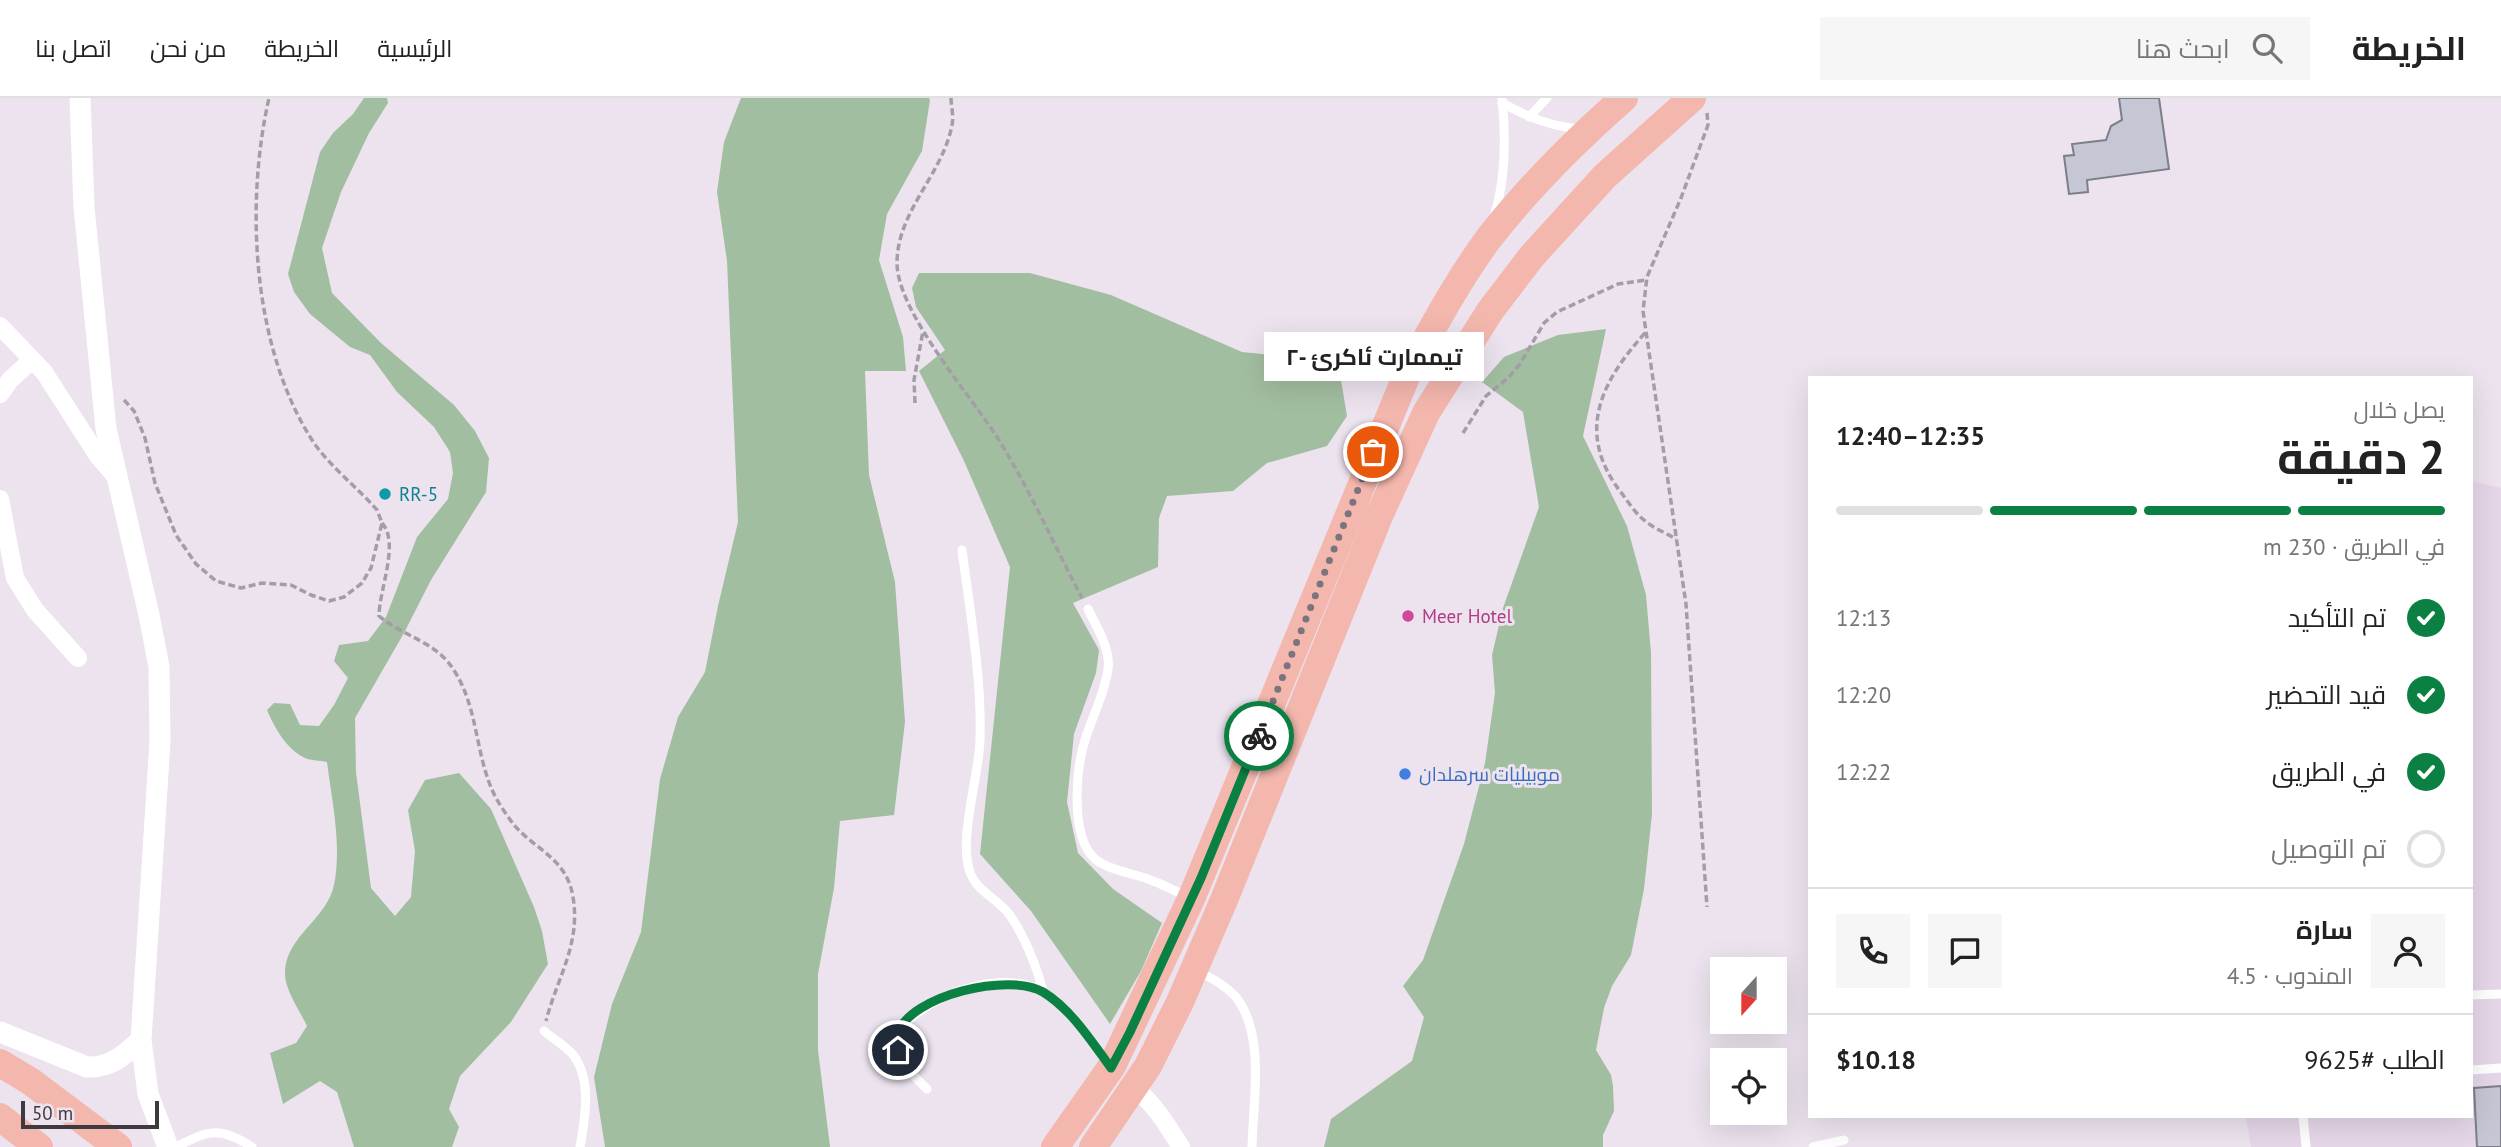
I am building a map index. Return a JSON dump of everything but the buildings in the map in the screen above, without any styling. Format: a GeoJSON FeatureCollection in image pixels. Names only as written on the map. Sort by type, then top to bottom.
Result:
{"type":"FeatureCollection","features":[{"type":"Feature","properties":{"kind":"highway"},"geometry":{"type":"LineString","coordinates":[[1055,1147],[1111,1068],[1191,899],[1408,372],[1450,296],[1488,240],[1523,197],[1588,130],[1624,98]]}},
{"type":"Feature","properties":{"kind":"highway"},"geometry":{"type":"LineString","coordinates":[[1093,1147],[1148,1066],[1194,969],[1379,516],[1426,413],[1490,311],[1532,256],[1605,177],[1700,105]]}},
{"type":"Feature","properties":{"kind":"highway"},"geometry":{"type":"LineString","coordinates":[[0,1063],[30,1080],[118,1147]]}},
{"type":"Feature","properties":{"kind":"highway"},"geometry":{"type":"LineString","coordinates":[[0,1117],[38,1147]]}},
{"type":"Feature","properties":{"kind":"street"},"geometry":{"type":"LineString","coordinates":[[80,98],[84,207],[106,429],[159,667],[160,741],[141,1040],[148,1094],[168,1147]]}},
{"type":"Feature","properties":{"kind":"street"},"geometry":{"type":"LineString","coordinates":[[0,326],[44,372],[98,456],[116,477]]}},
{"type":"Feature","properties":{"kind":"street"},"geometry":{"type":"LineString","coordinates":[[0,394],[10,380],[32,360]]}},
{"type":"Feature","properties":{"kind":"street"},"geometry":{"type":"LineString","coordinates":[[0,499],[15,578],[35,610],[78,658]]}},
{"type":"Feature","properties":{"kind":"street"},"geometry":{"type":"LineString","coordinates":[[0,1032],[87,1067],[98,1068],[114,1063],[141,1040]]}},
{"type":"Feature","properties":{"kind":"street"},"geometry":{"type":"LineString","coordinates":[[1134,1088],[1147,1098],[1162,1116],[1181,1147]]}},
{"type":"Feature","properties":{"kind":"lane"},"geometry":{"type":"LineString","coordinates":[[1529,117],[1547,98]]}},
{"type":"Feature","properties":{"kind":"lane"},"geometry":{"type":"LineString","coordinates":[[1502,100],[1529,117],[1556,127],[1588,130]]}},
{"type":"Feature","properties":{"kind":"lane"},"geometry":{"type":"LineString","coordinates":[[1488,240],[1503,179],[1502,100]]}},
{"type":"Feature","properties":{"kind":"lane"},"geometry":{"type":"LineString","coordinates":[[962,550],[973,642],[980,737],[969,821],[970,872],[978,886],[1010,915],[1040,976],[1043,992]]}},
{"type":"Feature","properties":{"kind":"lane"},"geometry":{"type":"LineString","coordinates":[[1088,609],[1108,654],[1108,668],[1084,743],[1077,790],[1079,824],[1088,851],[1106,866],[1154,881],[1191,899]]}},
{"type":"Feature","properties":{"kind":"lane"},"geometry":{"type":"LineString","coordinates":[[1194,969],[1220,983],[1235,997],[1247,1017],[1255,1059],[1252,1147]]}},
{"type":"Feature","properties":{"kind":"lane"},"geometry":{"type":"LineString","coordinates":[[927,1089],[905,1066],[898,1050],[896,1036],[902,1025],[921,1009],[956,992],[1010,983],[1043,992],[1060,1006],[1088,1036],[1111,1068]]}},
{"type":"Feature","properties":{"kind":"lane"},"geometry":{"type":"LineString","coordinates":[[2473,995],[2501,994]]}},
{"type":"Feature","properties":{"kind":"lane"},"geometry":{"type":"LineString","coordinates":[[544,1031],[573,1056],[582,1073],[586,1117],[580,1147]]}},
{"type":"Feature","properties":{"kind":"lane"},"geometry":{"type":"LineString","coordinates":[[2473,1070],[2501,1068]]}},
{"type":"Feature","properties":{"kind":"lane"},"geometry":{"type":"LineString","coordinates":[[2303,1118],[2306,1147]]}},
{"type":"Feature","properties":{"kind":"lane"},"geometry":{"type":"LineString","coordinates":[[176,1147],[198,1136],[223,1131],[252,1147]]}},
{"type":"Feature","properties":{"kind":"lane"},"geometry":{"type":"LineString","coordinates":[[1813,1147],[1844,1140]]}},
{"type":"Feature","properties":{"kind":"path"},"geometry":{"type":"LineString","coordinates":[[269,98],[262,129],[255,190],[256,240],[262,293],[273,347],[291,400],[314,443],[377,510],[388,530],[390,544],[379,616],[391,626],[424,641],[455,671],[470,706],[481,757],[496,797],[514,825],[556,860],[566,873],[573,898],[574,931],[567,966],[550,1006],[544,1031]]}},
{"type":"Feature","properties":{"kind":"path"},"geometry":{"type":"LineString","coordinates":[[951,98],[953,123],[945,145],[908,218],[899,241],[897,265],[907,299],[923,331],[998,439],[1088,609]]}},
{"type":"Feature","properties":{"kind":"path"},"geometry":{"type":"LineString","coordinates":[[1700,105],[1708,125],[1646,280],[1643,312],[1686,604],[1707,907]]}},
{"type":"Feature","properties":{"kind":"path"},"geometry":{"type":"LineString","coordinates":[[1463,433],[1486,396],[1520,364],[1544,323],[1557,312],[1618,284],[1646,280]]}},
{"type":"Feature","properties":{"kind":"path"},"geometry":{"type":"LineString","coordinates":[[915,403],[914,380],[923,331]]}},
{"type":"Feature","properties":{"kind":"path"},"geometry":{"type":"LineString","coordinates":[[1645,333],[1623,358],[1604,393],[1596,426],[1599,455],[1612,481],[1643,520],[1676,539]]}},
{"type":"Feature","properties":{"kind":"path"},"geometry":{"type":"LineString","coordinates":[[103,393],[123,400],[134,411],[145,438],[155,483],[176,535],[196,564],[216,581],[241,588],[262,583],[291,585],[329,601],[344,597],[362,583],[371,568],[382,523]]}},
{"type":"Feature","properties":{"kind":"shaded area"},"geometry":{"type":"Polygon","coordinates":[[[2473,481],[2501,488],[2501,1147],[2251,1147],[2246,1118],[2473,1118],[2473,481]]]}},
{"type":"Feature","properties":{"kind":"green space"},"geometry":{"type":"Polygon","coordinates":[[[364,98],[387,98],[388,103],[369,133],[341,192],[322,248],[332,293],[381,343],[454,405],[475,431],[489,458],[486,492],[431,580],[355,718],[356,772],[371,888],[395,916],[411,897],[415,851],[408,810],[425,780],[459,773],[491,809],[534,907],[548,964],[511,1022],[460,1076],[449,1109],[459,1127],[452,1147],[354,1147],[337,1092],[320,1081],[283,1104],[270,1053],[296,1043],[307,1026],[287,986],[287,959],[292,948],[330,897],[337,855],[327,762],[307,759],[292,750],[277,731],[267,710],[274,703],[290,704],[300,725],[319,726],[348,678],[334,661],[339,645],[368,641],[386,617],[417,537],[448,499],[453,473],[450,452],[434,427],[397,392],[370,355],[350,347],[310,314],[294,292],[288,274],[320,152],[364,98]]]}},
{"type":"Feature","properties":{"kind":"green space"},"geometry":{"type":"Polygon","coordinates":[[[741,98],[930,100],[922,151],[887,214],[879,260],[903,337],[906,371],[865,371],[869,475],[895,582],[905,722],[894,815],[840,821],[834,888],[818,974],[818,1050],[830,1147],[605,1147],[594,1077],[612,1004],[641,932],[660,779],[678,717],[705,672],[738,522],[727,261],[717,192],[724,142],[741,98]]]}},
{"type":"Feature","properties":{"kind":"green space"},"geometry":{"type":"Polygon","coordinates":[[[919,273],[1030,273],[1111,295],[1242,352],[1292,357],[1329,354],[1339,368],[1347,416],[1327,446],[1267,463],[1233,491],[1167,496],[1159,518],[1158,567],[1073,603],[1099,650],[1096,673],[1074,734],[1067,802],[1078,853],[1113,889],[1162,923],[1141,971],[1110,1024],[1031,911],[980,854],[1010,567],[964,461],[919,371],[945,350],[916,307],[912,288],[919,273]]]}},
{"type":"Feature","properties":{"kind":"green space"},"geometry":{"type":"Polygon","coordinates":[[[1606,329],[1583,436],[1627,526],[1646,595],[1651,653],[1652,814],[1644,889],[1631,955],[1612,986],[1604,1008],[1596,1050],[1611,1075],[1613,1086],[1614,1111],[1603,1135],[1603,1147],[1324,1147],[1331,1119],[1412,1061],[1424,1017],[1403,986],[1423,960],[1464,844],[1485,763],[1495,693],[1492,655],[1503,608],[1539,507],[1523,412],[1482,382],[1504,357],[1558,335],[1606,329]]]}},
{"type":"Feature","properties":{"kind":"way so far"},"geometry":{"type":"LineString","coordinates":[[1259,736],[1373,452]]}},
{"type":"Feature","properties":{"kind":"place","name":"تيممارت ئاكرئ -٢"},"geometry":{"type":"Point","coordinates":[1373,452]}},
{"type":"Feature","properties":{"kind":"place","name":"RR-5"},"geometry":{"type":"Point","coordinates":[385,494]}},
{"type":"Feature","properties":{"kind":"place","name":"Meer Hotel"},"geometry":{"type":"Point","coordinates":[1408,616]}},
{"type":"Feature","properties":{"kind":"place","name":"موبيليات سرهلدان"},"geometry":{"type":"Point","coordinates":[1405,774]}},
{"type":"Feature","properties":{"kind":"route"},"geometry":{"type":"LineString","coordinates":[[898,1050],[896,1036],[902,1025],[921,1009],[956,992],[1010,983],[1043,992],[1060,1006],[1088,1036],[1111,1068],[1201,878],[1259,736]]}}]}
